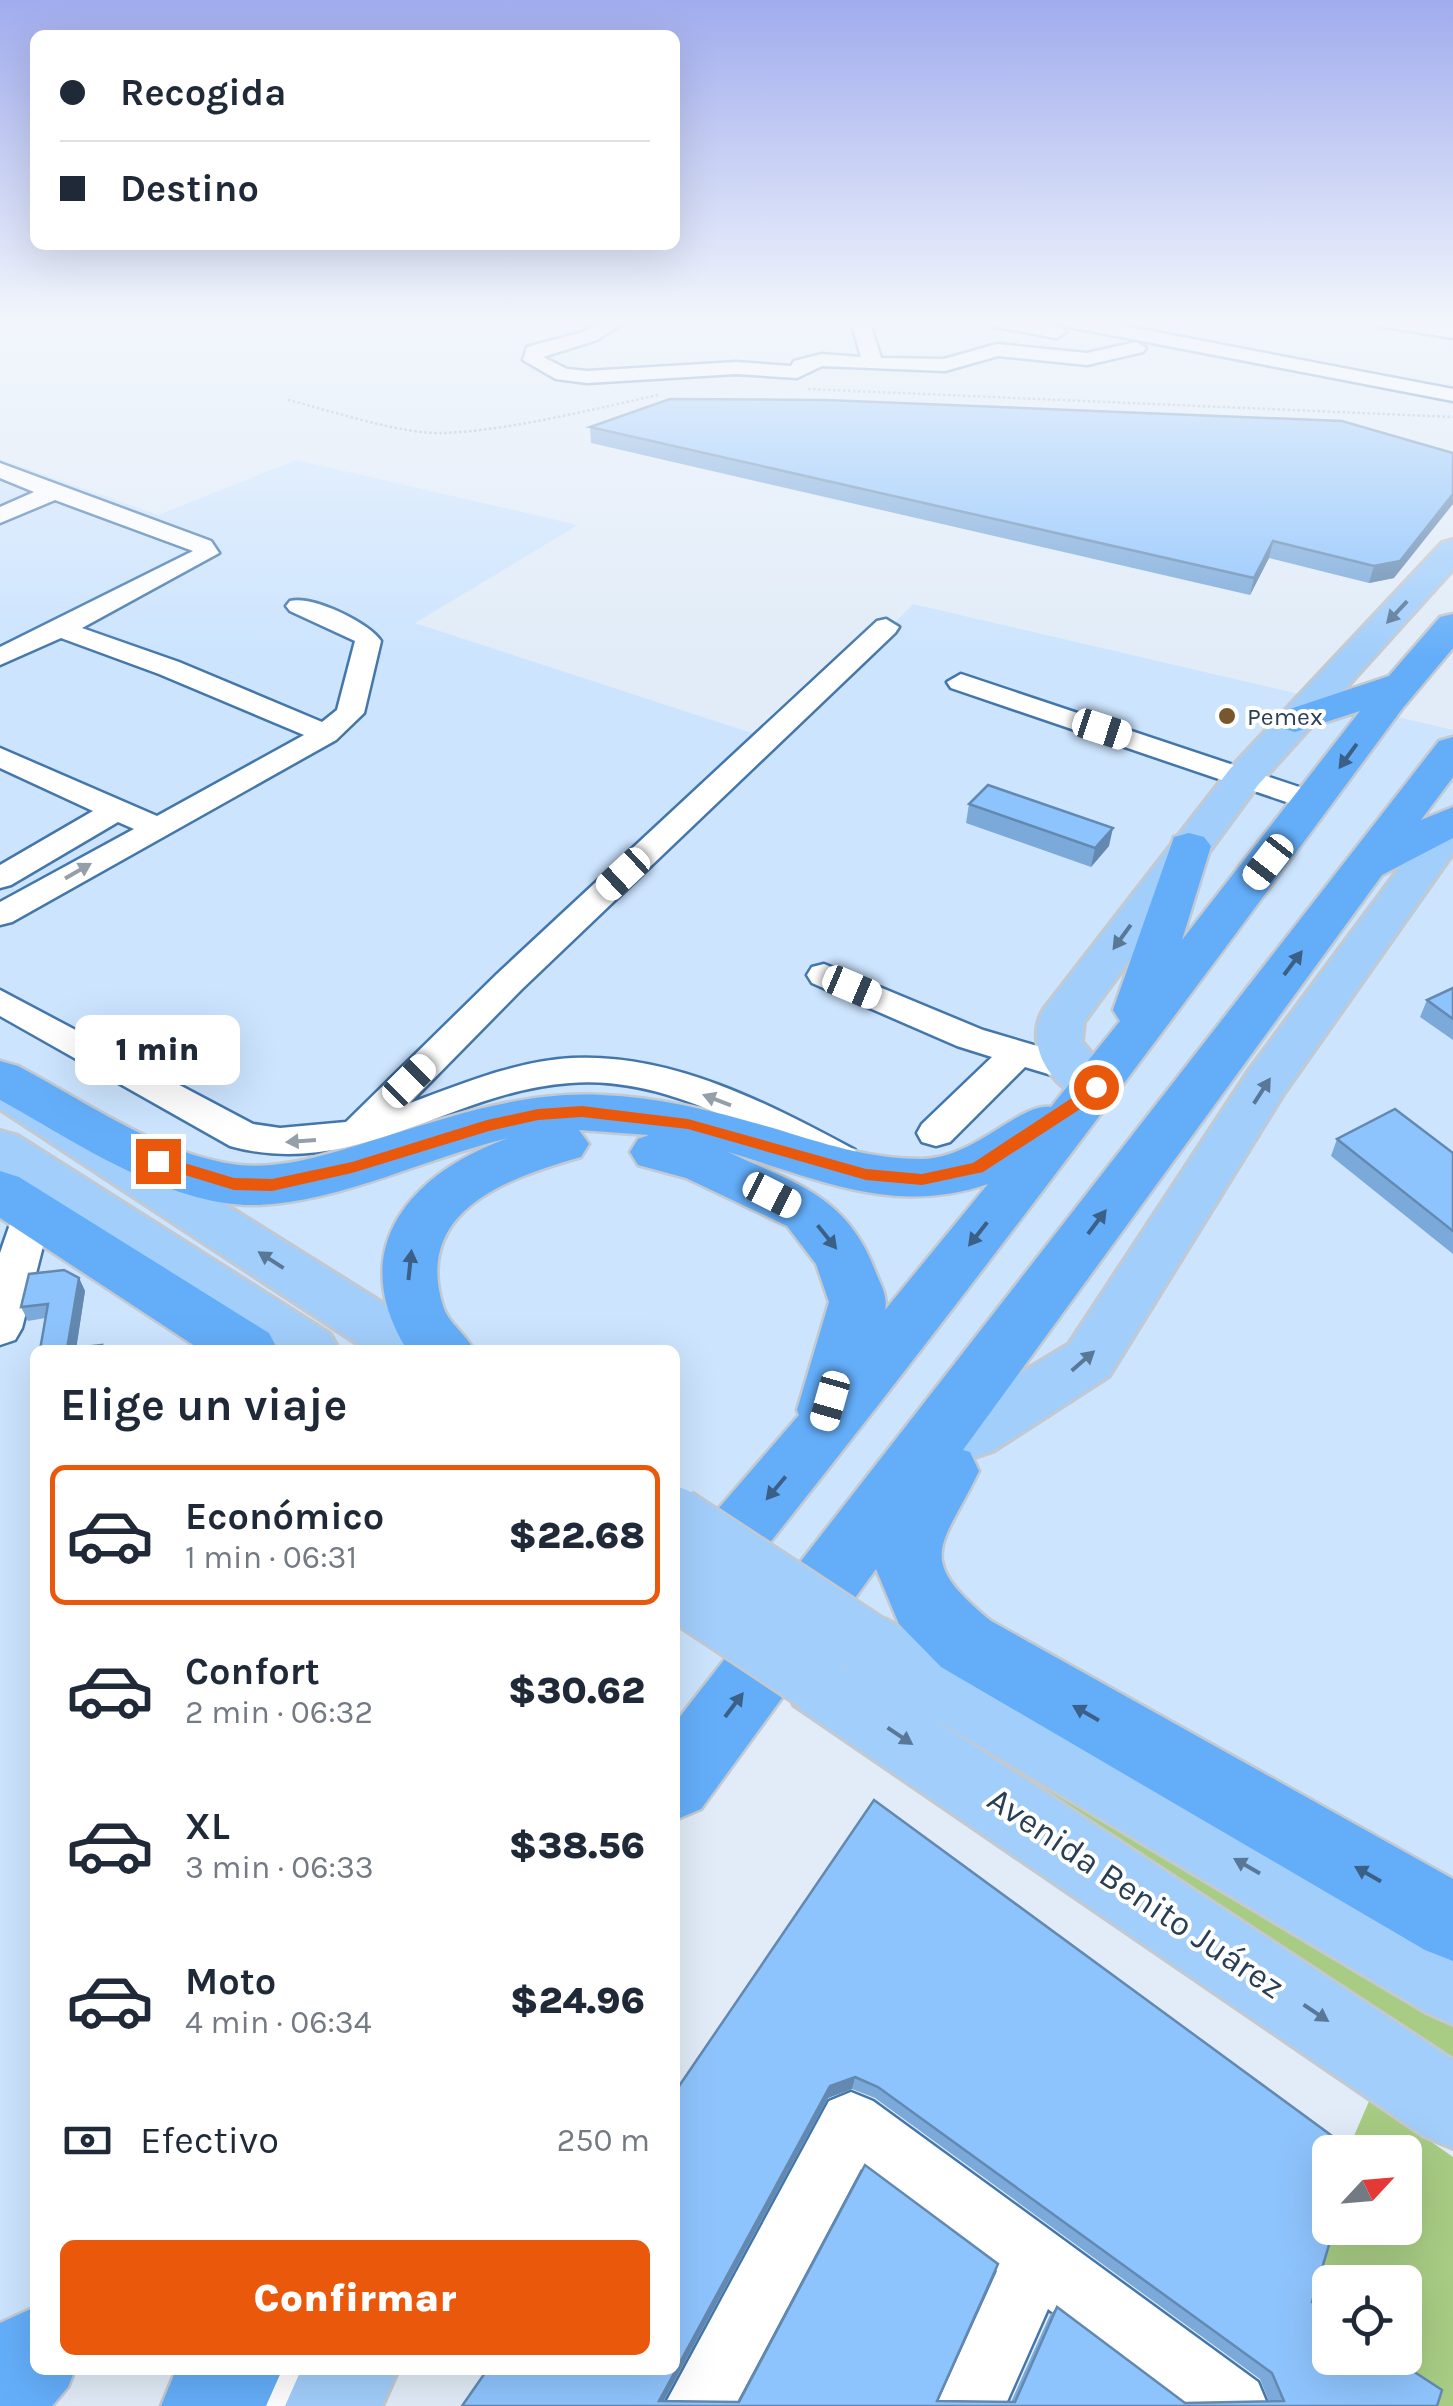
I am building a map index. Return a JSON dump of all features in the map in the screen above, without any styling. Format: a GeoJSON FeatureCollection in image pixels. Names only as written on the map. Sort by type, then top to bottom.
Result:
{"type":"FeatureCollection","features":[{"type":"Feature","properties":{"kind":"highway"},"geometry":{"type":"LineString","coordinates":[[0,1078],[158,1161],[234,1184],[272,1185],[352,1167],[487,1126],[538,1115],[582,1112],[688,1124],[866,1174],[922,1180],[977,1168],[1084,1086],[1127,1043],[1403,684],[1453,625]]}},
{"type":"Feature","properties":{"kind":"highway"},"geometry":{"type":"LineString","coordinates":[[1296,720],[1403,684]]}},
{"type":"Feature","properties":{"kind":"highway"},"geometry":{"type":"LineString","coordinates":[[680,1776],[1453,749]]}},
{"type":"Feature","properties":{"kind":"highway"},"geometry":{"type":"LineString","coordinates":[[1362,872],[1453,822]]}},
{"type":"Feature","properties":{"kind":"highway"},"geometry":{"type":"LineString","coordinates":[[1127,1043],[1189,846]]}},
{"type":"Feature","properties":{"kind":"highway"},"geometry":{"type":"LineString","coordinates":[[680,1602],[821,1434],[1084,1086]]}},
{"type":"Feature","properties":{"kind":"highway"},"geometry":{"type":"LineString","coordinates":[[438,1345],[425,1334],[409,1292],[408,1259],[422,1224],[448,1194],[498,1161],[546,1146],[593,1141],[700,1162],[807,1212],[842,1257],[858,1302],[821,1434]]}},
{"type":"Feature","properties":{"kind":"highway"},"geometry":{"type":"LineString","coordinates":[[11,1211],[235,1345]]}},
{"type":"Feature","properties":{"kind":"highway"},"geometry":{"type":"LineString","coordinates":[[1064,1266],[1055,1311],[919,1512],[910,1533],[908,1568],[912,1585],[944,1627],[966,1644],[1453,1922]]}},
{"type":"Feature","properties":{"kind":"highway"},"geometry":{"type":"LineString","coordinates":[[0,2394],[30,2360]]}},
{"type":"Feature","properties":{"kind":"highway"},"geometry":{"type":"LineString","coordinates":[[208,2406],[231,2375]]}},
{"type":"Feature","properties":{"kind":"main road"},"geometry":{"type":"LineString","coordinates":[[1084,1086],[1058,1042],[1061,1020],[1244,777],[1453,550]]}},
{"type":"Feature","properties":{"kind":"main road"},"geometry":{"type":"LineString","coordinates":[[972,1433],[1089,1360],[1268,1082],[1453,822]]}},
{"type":"Feature","properties":{"kind":"main road"},"geometry":{"type":"LineString","coordinates":[[0,1086],[404,1345]]}},
{"type":"Feature","properties":{"kind":"main road"},"geometry":{"type":"LineString","coordinates":[[0,1150],[302,1345]]}},
{"type":"Feature","properties":{"kind":"main road"},"geometry":{"type":"LineString","coordinates":[[680,1522],[841,1662]]}},
{"type":"Feature","properties":{"kind":"main road"},"geometry":{"type":"LineString","coordinates":[[680,1589],[841,1662],[1453,1985]]}},
{"type":"Feature","properties":{"kind":"main road","name":"Avenida Benito Juárez"},"geometry":{"type":"LineString","coordinates":[[841,1662],[1453,2107]]}},
{"type":"Feature","properties":{"kind":"main road"},"geometry":{"type":"LineString","coordinates":[[330,2406],[350,2375]]}},
{"type":"Feature","properties":{"kind":"street"},"geometry":{"type":"LineString","coordinates":[[0,470],[202,546],[207,553],[0,656]]}},
{"type":"Feature","properties":{"kind":"street"},"geometry":{"type":"LineString","coordinates":[[0,516],[54,492]]}},
{"type":"Feature","properties":{"kind":"street"},"geometry":{"type":"LineString","coordinates":[[0,916],[326,734],[350,713],[368,640],[363,633],[299,606]]}},
{"type":"Feature","properties":{"kind":"street"},"geometry":{"type":"LineString","coordinates":[[359,1130],[509,982],[886,626]]}},
{"type":"Feature","properties":{"kind":"street"},"geometry":{"type":"LineString","coordinates":[[60,629],[169,668],[326,734]]}},
{"type":"Feature","properties":{"kind":"street"},"geometry":{"type":"LineString","coordinates":[[960,682],[1315,802]]}},
{"type":"Feature","properties":{"kind":"street"},"geometry":{"type":"LineString","coordinates":[[0,757],[155,827]]}},
{"type":"Feature","properties":{"kind":"street"},"geometry":{"type":"LineString","coordinates":[[0,878],[118,809]]}},
{"type":"Feature","properties":{"kind":"street"},"geometry":{"type":"LineString","coordinates":[[824,975],[1084,1086]]}},
{"type":"Feature","properties":{"kind":"street"},"geometry":{"type":"LineString","coordinates":[[0,1001],[244,1136],[270,1143],[324,1140],[534,1075],[585,1071],[656,1080],[723,1102],[798,1136],[866,1174]]}},
{"type":"Feature","properties":{"kind":"street"},"geometry":{"type":"LineString","coordinates":[[936,1133],[1016,1054]]}},
{"type":"Feature","properties":{"kind":"street"},"geometry":{"type":"LineString","coordinates":[[0,1328],[11,1211]]}},
{"type":"Feature","properties":{"kind":"street"},"geometry":{"type":"LineString","coordinates":[[698,2406],[851,2122],[1234,2406]]}},
{"type":"Feature","properties":{"kind":"street"},"geometry":{"type":"LineString","coordinates":[[970,2406],[1037,2260]]}},
{"type":"Feature","properties":{"kind":"street"},"geometry":{"type":"LineString","coordinates":[[263,2375],[296,2406]]}},
{"type":"Feature","properties":{"kind":"shaded area"},"geometry":{"type":"Polygon","coordinates":[[[0,459],[158,515],[296,460],[578,525],[415,623],[779,742],[913,604],[1453,730],[1453,1980],[799,1590],[680,1713],[680,1345],[30,1345],[30,2375],[0,2406],[0,459]]]}},
{"type":"Feature","properties":{"kind":"green space"},"geometry":{"type":"Polygon","coordinates":[[[842,1656],[1453,2021],[1453,2062],[842,1656]]]}},
{"type":"Feature","properties":{"kind":"green space"},"geometry":{"type":"Polygon","coordinates":[[[1370,2099],[1422,2135],[1354,2135],[1370,2099]]]}},
{"type":"Feature","properties":{"kind":"green space"},"geometry":{"type":"Polygon","coordinates":[[[1422,2135],[1453,2157],[1453,2406],[1423,2406],[1388,2375],[1422,2375],[1422,2265],[1316,2265],[1324,2245],[1422,2245],[1422,2135]]]}},
{"type":"Feature","properties":{"kind":"green space"},"geometry":{"type":"Polygon","coordinates":[[[1312,2276],[1312,2319],[1299,2310],[1312,2276]]]}},
{"type":"Feature","properties":{"kind":"building"},"geometry":{"type":"Polygon","coordinates":[[[613,432],[1381,432],[1453,453],[1453,494],[1400,561],[1374,566],[1273,541],[1254,578],[613,432]]]}},
{"type":"Feature","properties":{"kind":"building"},"geometry":{"type":"Polygon","coordinates":[[[988,785],[1113,828],[1095,848],[969,804],[988,785]]]}},
{"type":"Feature","properties":{"kind":"building"},"geometry":{"type":"Polygon","coordinates":[[[1453,988],[1453,1019],[1427,1000],[1453,988]]]}},
{"type":"Feature","properties":{"kind":"building"},"geometry":{"type":"Polygon","coordinates":[[[1395,1109],[1453,1153],[1453,1231],[1337,1139],[1395,1109]]]}},
{"type":"Feature","properties":{"kind":"building"},"geometry":{"type":"Polygon","coordinates":[[[64,1270],[79,1278],[68,1345],[41,1345],[48,1304],[21,1307],[29,1274],[64,1270]]]}},
{"type":"Feature","properties":{"kind":"building"},"geometry":{"type":"Polygon","coordinates":[[[874,1800],[1331,2135],[1312,2135],[1312,2245],[1329,2245],[1323,2265],[1312,2265],[1312,2375],[1419,2375],[1442,2390],[1437,2406],[462,2406],[484,2375],[673,2375],[659,2401],[739,2402],[865,2165],[998,2264],[937,2401],[1015,2402],[1057,2307],[1185,2403],[1284,2401],[1272,2373],[878,2087],[855,2077],[830,2086],[680,2362],[680,2085],[874,1800]]]}},
{"type":"Feature","properties":{"kind":"place","name":"Pemex"},"geometry":{"type":"Point","coordinates":[1227,716]}},
{"type":"Feature","properties":{"kind":"route"},"geometry":{"type":"LineString","coordinates":[[158,1161],[234,1184],[272,1185],[352,1167],[487,1126],[538,1115],[582,1112],[688,1124],[866,1174],[922,1180],[977,1168],[1096,1087]]}}]}
